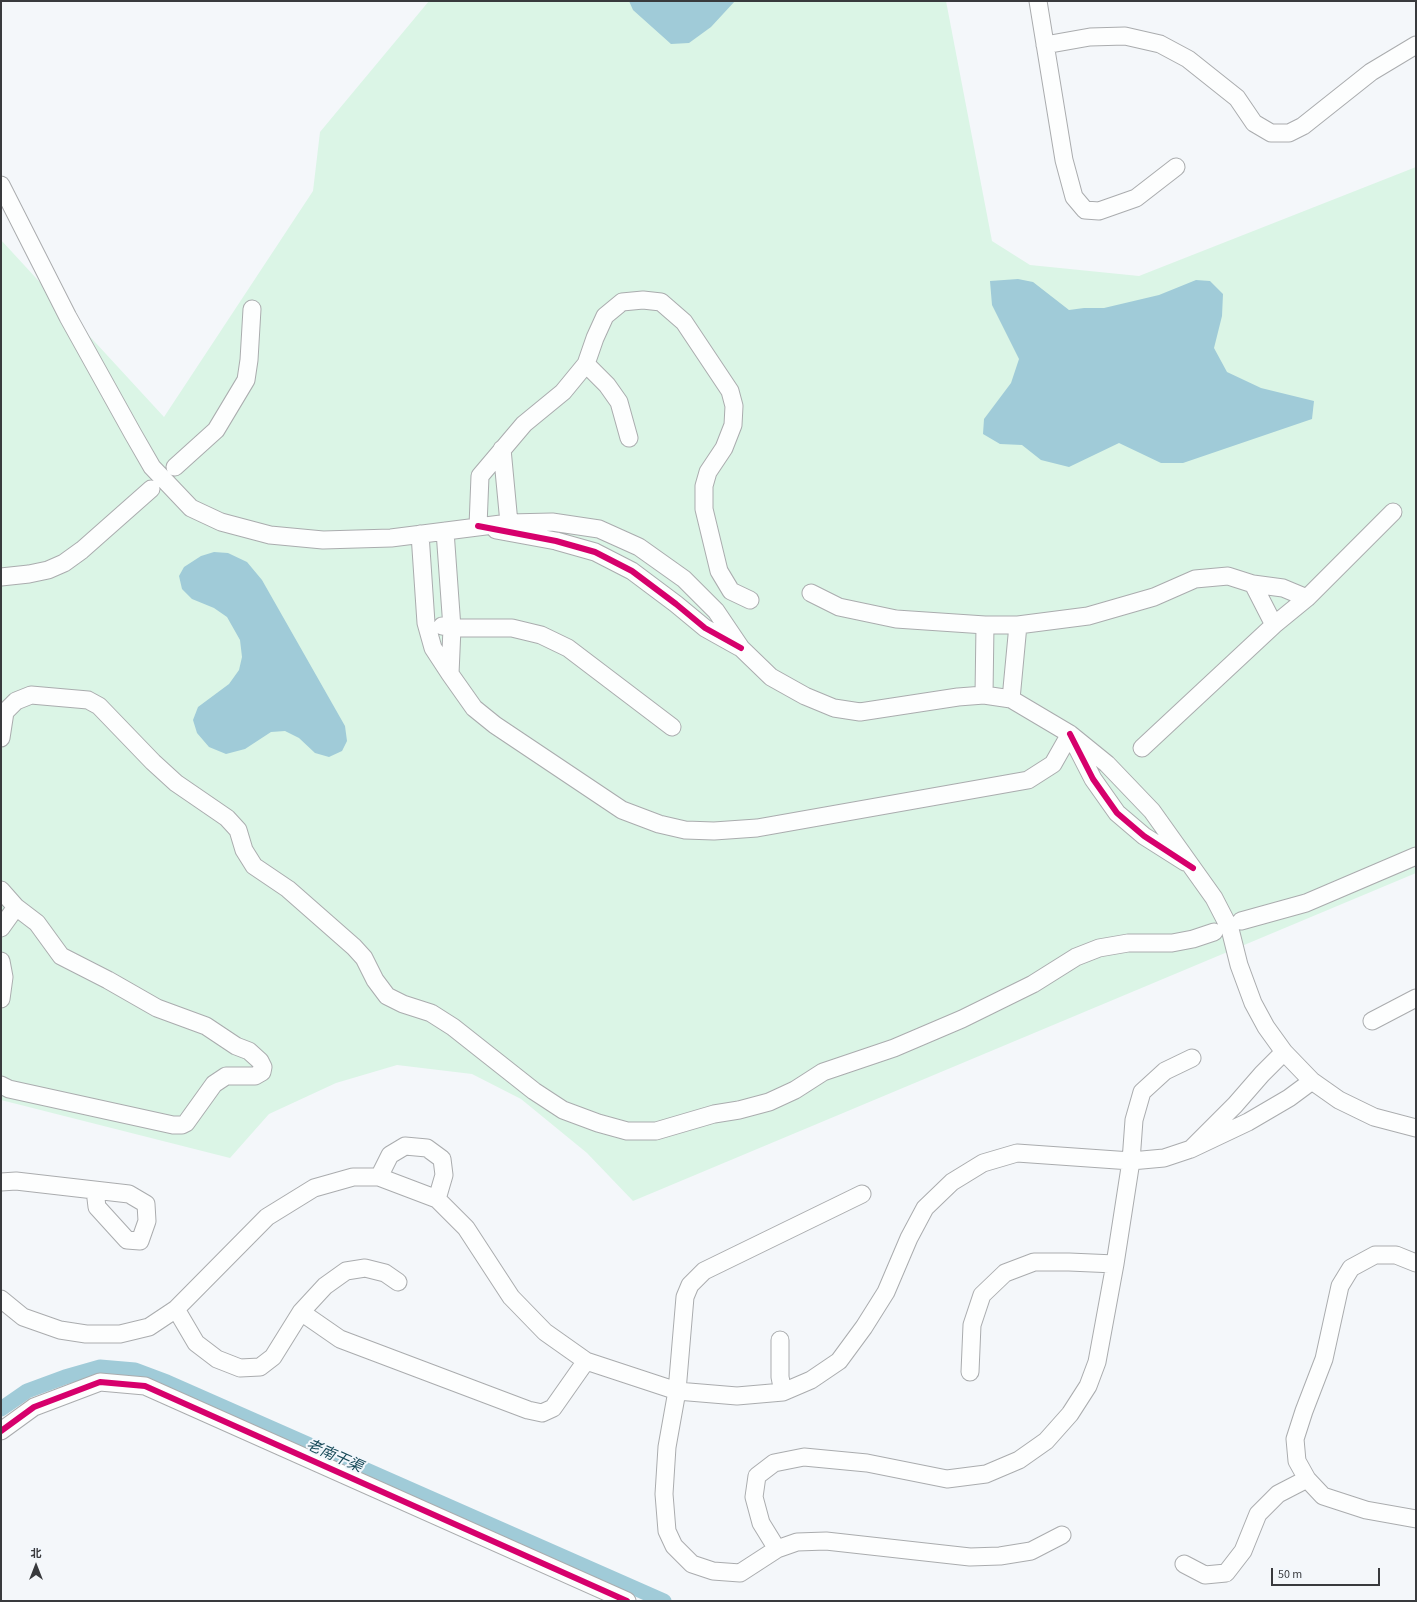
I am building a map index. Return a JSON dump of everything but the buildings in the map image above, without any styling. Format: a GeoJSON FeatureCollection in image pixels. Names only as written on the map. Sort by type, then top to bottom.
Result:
{"type":"FeatureCollection","features":[{"type":"Feature","properties":{"kind":"street"},"geometry":{"type":"LineString","coordinates":[[1038,1],[1064,160],[1074,197],[1085,210],[1099,211],[1136,198],[1176,168]]}},
{"type":"Feature","properties":{"kind":"street"},"geometry":{"type":"LineString","coordinates":[[1045,45],[1090,37],[1125,36],[1160,44],[1188,59],[1237,98],[1254,123],[1272,133],[1289,133],[1303,126],[1371,72],[1416,46]]}},
{"type":"Feature","properties":{"kind":"street"},"geometry":{"type":"LineString","coordinates":[[1,185],[68,317],[133,434],[152,466],[190,508],[220,522],[270,535],[323,540],[391,538],[509,523],[552,522],[599,529],[639,547],[684,579],[716,611],[741,648],[771,676],[805,696],[834,708],[860,712],[958,697],[984,695],[1011,699],[1070,734],[1107,764],[1152,811],[1214,898],[1230,929],[1239,965],[1253,1003],[1266,1027],[1284,1052],[1312,1081],[1339,1100],[1374,1117],[1416,1128]]}},
{"type":"Feature","properties":{"kind":"street"},"geometry":{"type":"LineString","coordinates":[[478,526],[480,476],[524,424],[563,392],[586,364],[595,338],[605,316],[622,302],[643,300],[661,302],[684,322],[730,391],[734,406],[733,425],[724,448],[708,472],[704,486],[704,509],[720,571],[731,591],[750,600]]}},
{"type":"Feature","properties":{"kind":"street"},"geometry":{"type":"LineString","coordinates":[[175,467],[216,430],[246,380],[249,360],[252,309]]}},
{"type":"Feature","properties":{"kind":"street"},"geometry":{"type":"LineString","coordinates":[[586,364],[607,385],[619,402],[628,438]]}},
{"type":"Feature","properties":{"kind":"street"},"geometry":{"type":"LineString","coordinates":[[502,449],[509,523]]}},
{"type":"Feature","properties":{"kind":"street"},"geometry":{"type":"LineString","coordinates":[[1,577],[36,573],[48,570],[64,563],[82,550],[151,489]]}},
{"type":"Feature","properties":{"kind":"street"},"geometry":{"type":"LineString","coordinates":[[1142,748],[1274,625],[1307,598],[1393,512]]}},
{"type":"Feature","properties":{"kind":"street"},"geometry":{"type":"LineString","coordinates":[[478,526],[556,541],[595,552],[632,571],[705,628],[741,648]]}},
{"type":"Feature","properties":{"kind":"street"},"geometry":{"type":"LineString","coordinates":[[445,531],[452,628],[450,674]]}},
{"type":"Feature","properties":{"kind":"street"},"geometry":{"type":"LineString","coordinates":[[420,534],[426,623],[433,648],[474,708],[495,725],[622,810],[659,824],[685,830],[714,831],[757,828],[1028,780],[1053,764],[1070,734]]}},
{"type":"Feature","properties":{"kind":"street"},"geometry":{"type":"LineString","coordinates":[[811,593],[839,607],[896,619],[985,626],[1088,616],[1154,597],[1194,579],[1228,576],[1253,584],[1283,588],[1307,598]]}},
{"type":"Feature","properties":{"kind":"street"},"geometry":{"type":"LineString","coordinates":[[1253,584],[1274,625]]}},
{"type":"Feature","properties":{"kind":"street"},"geometry":{"type":"LineString","coordinates":[[426,623],[452,628],[512,628],[541,635],[568,648],[672,727]]}},
{"type":"Feature","properties":{"kind":"street"},"geometry":{"type":"LineString","coordinates":[[1011,699],[1018,624]]}},
{"type":"Feature","properties":{"kind":"street"},"geometry":{"type":"LineString","coordinates":[[984,695],[985,626]]}},
{"type":"Feature","properties":{"kind":"street"},"geometry":{"type":"LineString","coordinates":[[1,738],[5,712],[16,701],[31,695],[88,700],[99,706],[159,768],[176,782],[227,818],[238,830],[244,850],[254,866],[288,889],[354,947],[364,958],[375,980],[387,996],[403,1004],[431,1013],[453,1027],[534,1092],[563,1110],[598,1123],[627,1131],[656,1131],[714,1114],[739,1110],[769,1102],[795,1090],[823,1072],[894,1048],[962,1019],[1033,984],[1076,957],[1099,948],[1128,943],[1172,943],[1194,939],[1214,932]]}},
{"type":"Feature","properties":{"kind":"street"},"geometry":{"type":"LineString","coordinates":[[1070,734],[1093,779],[1117,814],[1144,836],[1193,868]]}},
{"type":"Feature","properties":{"kind":"street"},"geometry":{"type":"LineString","coordinates":[[1241,921],[1306,903],[1416,856]]}},
{"type":"Feature","properties":{"kind":"street"},"geometry":{"type":"LineString","coordinates":[[1,890],[16,907],[37,923],[61,956],[108,980],[157,1008],[206,1026],[236,1046],[249,1051],[260,1060],[263,1067],[262,1072],[255,1076],[226,1076],[214,1084],[186,1123],[182,1125],[173,1125],[9,1089],[1,1085]]}},
{"type":"Feature","properties":{"kind":"street"},"geometry":{"type":"LineString","coordinates":[[1,928],[16,907]]}},
{"type":"Feature","properties":{"kind":"street"},"geometry":{"type":"LineString","coordinates":[[1,961],[4,977],[1,999]]}},
{"type":"Feature","properties":{"kind":"street"},"geometry":{"type":"LineString","coordinates":[[1372,1021],[1416,998]]}},
{"type":"Feature","properties":{"kind":"street"},"geometry":{"type":"LineString","coordinates":[[1191,1149],[1235,1105],[1262,1074],[1284,1052]]}},
{"type":"Feature","properties":{"kind":"street"},"geometry":{"type":"LineString","coordinates":[[777,1550],[761,1523],[754,1497],[757,1476],[774,1463],[804,1457],[867,1463],[947,1479],[986,1474],[1018,1460],[1046,1441],[1073,1409],[1088,1386],[1097,1362],[1115,1264],[1131,1161],[1134,1120],[1142,1092],[1165,1071],[1192,1058]]}},
{"type":"Feature","properties":{"kind":"street"},"geometry":{"type":"LineString","coordinates":[[1,1298],[23,1317],[60,1330],[86,1334],[120,1334],[149,1327],[176,1310],[267,1217],[314,1188],[352,1177],[379,1177],[437,1199],[466,1228],[511,1297],[545,1332],[586,1362],[677,1392],[737,1396],[783,1392],[811,1380],[839,1362],[864,1327],[886,1292],[909,1238],[925,1208],[952,1182],[983,1163],[1017,1153],[1131,1161],[1164,1158],[1191,1149],[1248,1122],[1290,1098],[1312,1081]]}},
{"type":"Feature","properties":{"kind":"street"},"geometry":{"type":"LineString","coordinates":[[1235,1105],[1248,1122]]}},
{"type":"Feature","properties":{"kind":"street"},"geometry":{"type":"LineString","coordinates":[[379,1177],[390,1155],[405,1146],[427,1148],[442,1159],[444,1175],[437,1199]]}},
{"type":"Feature","properties":{"kind":"street"},"geometry":{"type":"LineString","coordinates":[[1,1182],[16,1181],[95,1190]]}},
{"type":"Feature","properties":{"kind":"street"},"geometry":{"type":"LineString","coordinates":[[862,1194],[704,1270],[690,1285],[685,1297],[677,1392],[667,1447],[664,1494],[667,1531],[674,1546],[692,1564],[713,1571],[740,1573],[777,1550],[797,1542],[826,1540],[970,1558],[1000,1556],[1031,1551],[1062,1535]]}},
{"type":"Feature","properties":{"kind":"street"},"geometry":{"type":"LineString","coordinates":[[1416,1263],[1396,1255],[1375,1255],[1351,1268],[1340,1286],[1324,1359],[1295,1439],[1297,1461],[1307,1479],[1323,1496],[1366,1510],[1416,1519]]}},
{"type":"Feature","properties":{"kind":"street"},"geometry":{"type":"LineString","coordinates":[[970,1372],[972,1325],[982,1295],[1005,1273],[1034,1262],[1115,1264]]}},
{"type":"Feature","properties":{"kind":"street"},"geometry":{"type":"LineString","coordinates":[[176,1310],[196,1343],[217,1359],[240,1368],[260,1367],[273,1357],[301,1312],[325,1286],[346,1272],[365,1268],[385,1273],[398,1282]]}},
{"type":"Feature","properties":{"kind":"street"},"geometry":{"type":"LineString","coordinates":[[301,1312],[340,1339],[528,1410],[542,1412],[553,1408],[586,1362]]}},
{"type":"Feature","properties":{"kind":"street"},"geometry":{"type":"LineString","coordinates":[[780,1340],[780,1377],[783,1392]]}},
{"type":"Feature","properties":{"kind":"street"},"geometry":{"type":"LineString","coordinates":[[1,1432],[34,1407],[100,1382],[145,1386],[627,1601]]}},
{"type":"Feature","properties":{"kind":"street"},"geometry":{"type":"LineString","coordinates":[[1184,1564],[1205,1575],[1226,1573],[1243,1551],[1258,1514],[1278,1494],[1307,1479]]}},
{"type":"Feature","properties":{"kind":"green space"},"geometry":{"type":"Polygon","coordinates":[[[429,1],[946,1],[992,241],[1030,265],[1139,276],[1416,167],[1416,873],[633,1201],[587,1153],[521,1099],[472,1074],[397,1065],[336,1083],[269,1114],[230,1158],[1,1100],[1,240],[164,417],[313,191],[320,132],[429,1]]]}},
{"type":"Feature","properties":{"kind":"water"},"geometry":{"type":"Polygon","coordinates":[[[629,1],[735,1],[711,27],[689,43],[671,44],[633,10],[629,1]]]}},
{"type":"Feature","properties":{"kind":"water"},"geometry":{"type":"Polygon","coordinates":[[[1018,279],[1033,282],[1069,310],[1104,308],[1159,295],[1196,280],[1210,281],[1223,294],[1222,316],[1214,348],[1227,372],[1261,388],[1314,401],[1312,419],[1183,463],[1161,463],[1119,443],[1069,467],[1041,460],[1022,445],[1000,444],[983,434],[984,419],[1011,383],[1019,359],[992,305],[990,281],[1018,279]]]}},
{"type":"Feature","properties":{"kind":"water"},"geometry":{"type":"Polygon","coordinates":[[[214,552],[228,553],[247,562],[262,580],[345,726],[347,741],[342,751],[329,757],[315,753],[299,738],[285,731],[271,732],[245,749],[226,754],[209,747],[197,733],[193,720],[198,707],[229,684],[239,670],[242,657],[240,640],[227,617],[214,608],[192,599],[182,589],[179,576],[184,567],[201,556],[214,552]]]}},
{"type":"Feature","properties":{"kind":"waterway","name":"老南干渠"},"geometry":{"type":"LineString","coordinates":[[1,1409],[27,1391],[65,1377],[100,1367],[135,1370],[167,1382],[664,1601]]}},
{"type":"Feature","properties":{"kind":"cycle path"},"geometry":{"type":"LineString","coordinates":[[478,526],[556,541],[595,552],[632,571],[705,628],[741,648]]}},
{"type":"Feature","properties":{"kind":"cycle path"},"geometry":{"type":"LineString","coordinates":[[1070,734],[1093,779],[1117,813],[1144,836],[1193,868]]}},
{"type":"Feature","properties":{"kind":"cycle path"},"geometry":{"type":"LineString","coordinates":[[1,1431],[34,1407],[100,1382],[145,1386],[627,1601]]}}]}
